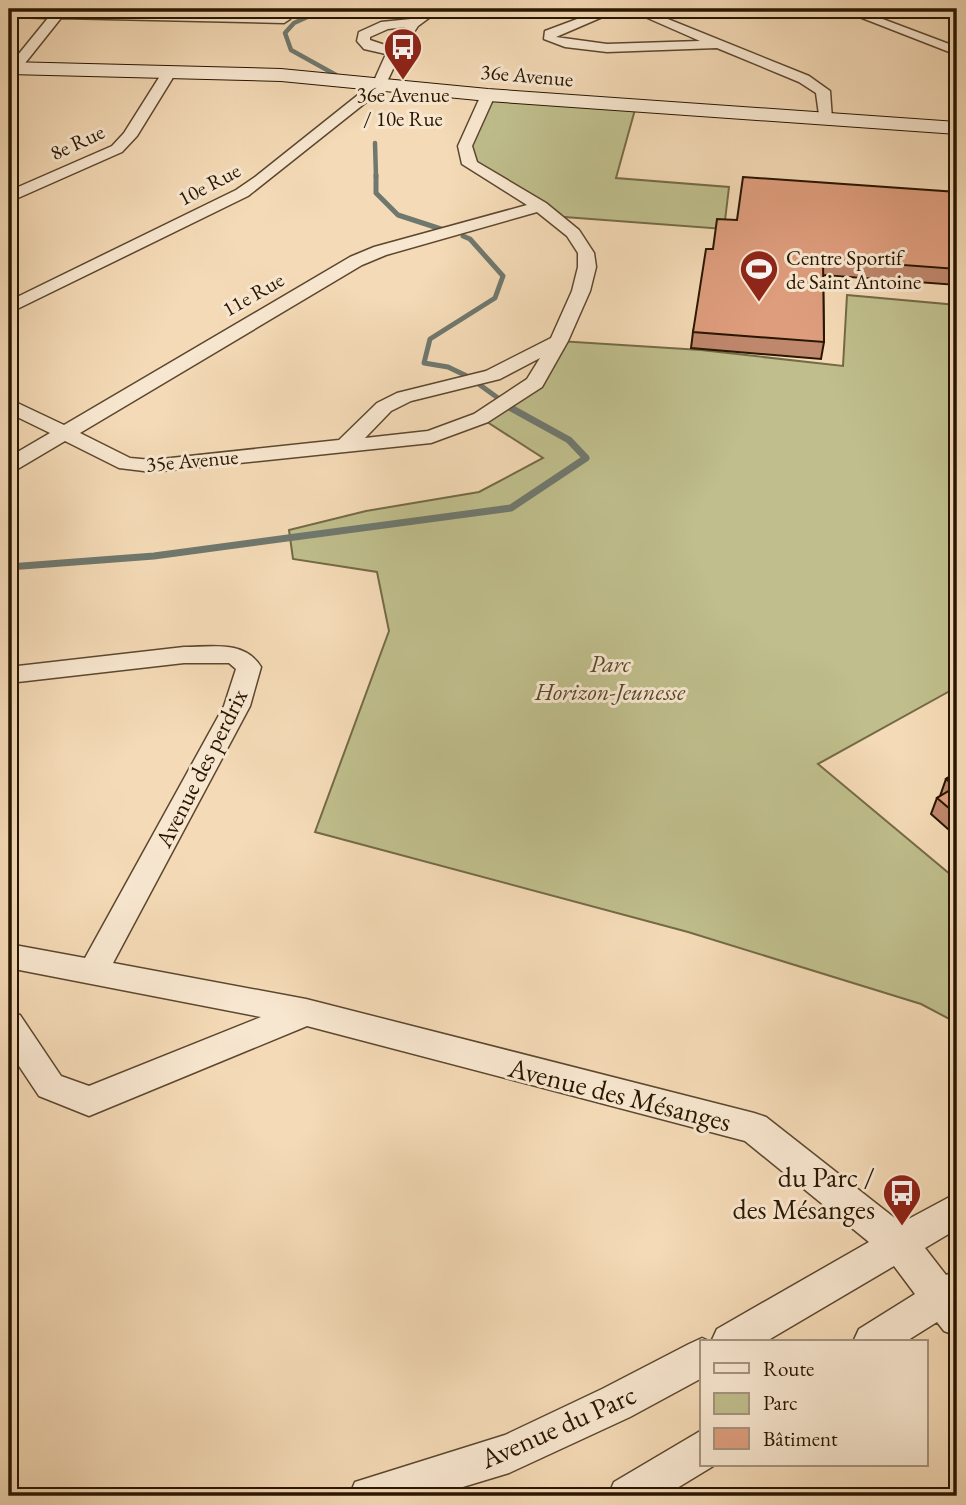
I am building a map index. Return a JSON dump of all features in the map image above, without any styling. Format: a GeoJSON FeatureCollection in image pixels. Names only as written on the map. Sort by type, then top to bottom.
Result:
{"type":"FeatureCollection","features":[{"type":"Feature","properties":{"kind":"street","name":"10e Rue"},"geometry":{"type":"LineString","coordinates":[[9,308],[242,193],[379,85],[394,52],[414,23],[435,9]]}},
{"type":"Feature","properties":{"kind":"street"},"geometry":{"type":"LineString","coordinates":[[615,9],[550,34],[550,39],[582,46],[718,44]]}},
{"type":"Feature","properties":{"kind":"street"},"geometry":{"type":"LineString","coordinates":[[633,9],[804,79],[822,91],[825,119]]}},
{"type":"Feature","properties":{"kind":"street"},"geometry":{"type":"LineString","coordinates":[[845,9],[957,51]]}},
{"type":"Feature","properties":{"kind":"street"},"geometry":{"type":"LineString","coordinates":[[10,70],[60,11]]}},
{"type":"Feature","properties":{"kind":"street"},"geometry":{"type":"LineString","coordinates":[[9,13],[60,11],[284,19]]}},
{"type":"Feature","properties":{"kind":"street","name":"10e Rue"},"geometry":{"type":"LineString","coordinates":[[394,52],[369,46],[363,41],[364,34],[385,25],[414,23]]}},
{"type":"Feature","properties":{"kind":"street","name":"36e Avenue"},"geometry":{"type":"LineString","coordinates":[[10,70],[281,75],[488,95],[957,128]]}},
{"type":"Feature","properties":{"kind":"street","name":"8e Rue"},"geometry":{"type":"LineString","coordinates":[[9,197],[117,149],[130,136],[170,71]]}},
{"type":"Feature","properties":{"kind":"street","name":"35e Avenue"},"geometry":{"type":"LineString","coordinates":[[9,405],[126,464],[152,466],[431,437],[481,418],[535,383],[559,341],[581,291],[587,267],[586,253],[573,233],[540,206],[470,164],[465,146],[488,95]]}},
{"type":"Feature","properties":{"kind":"street","name":"11e Rue"},"geometry":{"type":"LineString","coordinates":[[9,466],[356,261],[380,251],[540,206]]}},
{"type":"Feature","properties":{"kind":"street"},"geometry":{"type":"LineString","coordinates":[[348,444],[384,408],[404,397],[493,376],[559,341]]}},
{"type":"Feature","properties":{"kind":"street","name":"Avenue des perdrix"},"geometry":{"type":"LineString","coordinates":[[9,675],[184,655],[235,655],[248,667],[237,706],[93,972]]}},
{"type":"Feature","properties":{"kind":"street","name":"Avenue des Mésanges"},"geometry":{"type":"LineString","coordinates":[[9,956],[306,1013],[754,1128],[900,1245],[952,1301]]}},
{"type":"Feature","properties":{"kind":"street"},"geometry":{"type":"LineString","coordinates":[[9,1025],[50,1086],[89,1101],[306,1013]]}},
{"type":"Feature","properties":{"kind":"street"},"geometry":{"type":"LineString","coordinates":[[734,1340],[957,1210]]}},
{"type":"Feature","properties":{"kind":"street"},"geometry":{"type":"LineString","coordinates":[[876,1340],[952,1301]]}},
{"type":"Feature","properties":{"kind":"street","name":"Avenue du Parc"},"geometry":{"type":"LineString","coordinates":[[369,1496],[509,1453],[616,1403],[700,1358]]}},
{"type":"Feature","properties":{"kind":"street"},"geometry":{"type":"LineString","coordinates":[[628,1496],[700,1451]]}},
{"type":"Feature","properties":{"kind":"green space"},"geometry":{"type":"Polygon","coordinates":[[[488,95],[636,106],[616,178],[729,187],[724,229],[551,216],[470,164],[471,129],[488,95]]]}},
{"type":"Feature","properties":{"kind":"green space","name":"Parc Horizon-Jeunesse"},"geometry":{"type":"Polygon","coordinates":[[[847,295],[957,305],[957,687],[818,764],[957,880],[957,1023],[921,1004],[688,932],[315,832],[389,631],[377,572],[293,559],[289,530],[366,511],[479,492],[543,458],[481,418],[535,383],[559,341],[701,350],[843,366],[847,295]]]}},
{"type":"Feature","properties":{"kind":"building"},"geometry":{"type":"Polygon","coordinates":[[[743,177],[957,192],[957,269],[823,259],[824,342],[693,332],[706,249],[713,249],[717,219],[737,220],[743,177]]]}},
{"type":"Feature","properties":{"kind":"building"},"geometry":{"type":"Polygon","coordinates":[[[957,772],[957,815],[937,798],[955,787],[946,779],[957,772]]]}},
{"type":"Feature","properties":{"kind":"waterway"},"geometry":{"type":"LineString","coordinates":[[325,9],[294,23],[285,33],[291,50],[336,75]]}},
{"type":"Feature","properties":{"kind":"waterway"},"geometry":{"type":"LineString","coordinates":[[375,143],[376,177]]}},
{"type":"Feature","properties":{"kind":"waterway"},"geometry":{"type":"LineString","coordinates":[[376,177],[376,193],[398,215],[441,229]]}},
{"type":"Feature","properties":{"kind":"waterway"},"geometry":{"type":"LineString","coordinates":[[463,236],[470,239],[503,276],[495,298],[430,339],[424,363],[448,367],[471,378]]}},
{"type":"Feature","properties":{"kind":"waterway"},"geometry":{"type":"LineString","coordinates":[[480,385],[498,398]]}},
{"type":"Feature","properties":{"kind":"waterway"},"geometry":{"type":"LineString","coordinates":[[9,567],[154,556],[511,508],[586,458],[569,440],[511,408]]}},
{"type":"Feature","properties":{"kind":"place","name":"36e Avenue / 10e Rue"},"geometry":{"type":"Point","coordinates":[403,81]}},
{"type":"Feature","properties":{"kind":"place","name":"Centre Sportif de Saint Antoine"},"geometry":{"type":"Point","coordinates":[759,303]}},
{"type":"Feature","properties":{"kind":"place","name":"du Parc / des Mésanges"},"geometry":{"type":"Point","coordinates":[902,1227]}}]}
